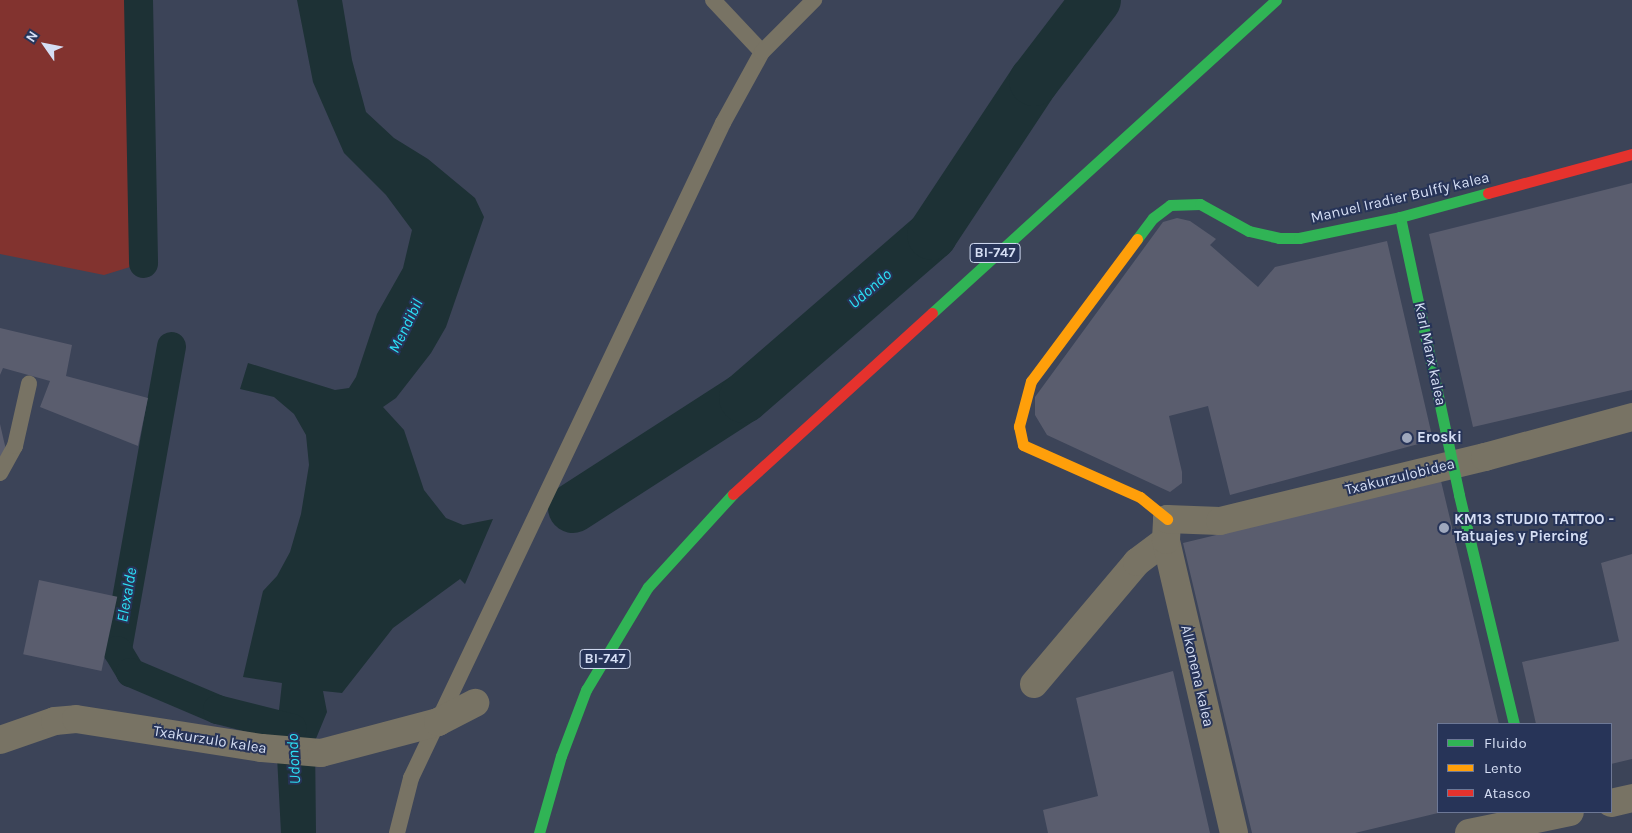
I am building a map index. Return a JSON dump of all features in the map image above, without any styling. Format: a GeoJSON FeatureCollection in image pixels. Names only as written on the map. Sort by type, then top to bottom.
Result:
{"type":"FeatureCollection","features":[{"type":"Feature","properties":{"kind":"street","name":"BI-747"},"geometry":{"type":"LineString","coordinates":[[539,833],[561,756],[586,690],[648,587],[716,509],[1276,0]]}},
{"type":"Feature","properties":{"kind":"street","name":"Manuel Iradier Bulffy kalea"},"geometry":{"type":"LineString","coordinates":[[1166,529],[1140,496],[1023,445],[1019,426],[1031,381],[1154,218],[1170,205],[1200,204],[1249,231],[1279,238],[1299,238],[1400,217],[1632,154]]}},
{"type":"Feature","properties":{"kind":"street","name":"Karl Marx kalea"},"geometry":{"type":"LineString","coordinates":[[1400,217],[1452,464],[1514,723]]}},
{"type":"Feature","properties":{"kind":"street","name":"Txakurzulobidea"},"geometry":{"type":"LineString","coordinates":[[1166,529],[1220,521],[1452,464],[1632,417]]}},
{"type":"Feature","properties":{"kind":"street"},"geometry":{"type":"LineString","coordinates":[[1034,684],[1166,529]]}},
{"type":"Feature","properties":{"kind":"street","name":"Alkonena kalea"},"geometry":{"type":"LineString","coordinates":[[1166,529],[1234,833]]}},
{"type":"Feature","properties":{"kind":"street","name":"Txakurzulo kalea"},"geometry":{"type":"LineString","coordinates":[[0,740],[55,721],[76,719],[262,748],[321,753],[438,722],[475,703]]}},
{"type":"Feature","properties":{"kind":"street"},"geometry":{"type":"LineString","coordinates":[[1612,802],[1632,798]]}},
{"type":"Feature","properties":{"kind":"street"},"geometry":{"type":"LineString","coordinates":[[1469,833],[1538,821],[1566,813]]}},
{"type":"Feature","properties":{"kind":"lane"},"geometry":{"type":"LineString","coordinates":[[713,0],[762,52]]}},
{"type":"Feature","properties":{"kind":"lane"},"geometry":{"type":"LineString","coordinates":[[397,833],[411,778],[723,123],[762,52],[814,0]]}},
{"type":"Feature","properties":{"kind":"lane"},"geometry":{"type":"LineString","coordinates":[[0,473],[15,446],[29,384]]}},
{"type":"Feature","properties":{"kind":"shaded area"},"geometry":{"type":"Polygon","coordinates":[[[0,0],[127,0],[143,263],[104,275],[0,254],[0,0]]]}},
{"type":"Feature","properties":{"kind":"water","name":"Mendibil"},"geometry":{"type":"Polygon","coordinates":[[[297,0],[342,0],[352,60],[366,112],[394,138],[428,159],[475,198],[484,217],[446,327],[431,353],[396,398],[383,407],[404,430],[424,490],[446,518],[463,525],[493,519],[465,584],[460,579],[393,628],[342,693],[323,691],[327,712],[315,741],[316,833],[281,833],[276,737],[282,683],[243,677],[263,591],[277,576],[290,552],[301,514],[309,465],[306,435],[294,414],[274,397],[240,389],[248,363],[335,390],[349,388],[356,377],[377,314],[403,268],[412,230],[386,195],[344,153],[313,82],[297,0]]]}},
{"type":"Feature","properties":{"kind":"building"},"geometry":{"type":"Polygon","coordinates":[[[1632,183],[1632,390],[1473,427],[1429,234],[1632,183]]]}},
{"type":"Feature","properties":{"kind":"building"},"geometry":{"type":"Polygon","coordinates":[[[1177,218],[1190,221],[1216,239],[1210,245],[1258,287],[1275,267],[1387,241],[1433,440],[1230,495],[1208,406],[1169,416],[1182,472],[1182,483],[1170,492],[1047,435],[1035,415],[1035,397],[1163,222],[1177,218]]]}},
{"type":"Feature","properties":{"kind":"building"},"geometry":{"type":"Polygon","coordinates":[[[0,328],[72,345],[66,376],[148,398],[138,446],[40,407],[50,381],[3,368],[0,375],[0,328]]]}},
{"type":"Feature","properties":{"kind":"building"},"geometry":{"type":"Polygon","coordinates":[[[0,424],[6,450],[0,459],[0,424]]]}},
{"type":"Feature","properties":{"kind":"building"},"geometry":{"type":"Polygon","coordinates":[[[1441,481],[1499,723],[1437,723],[1438,813],[1355,833],[1252,833],[1183,543],[1441,481]]]}},
{"type":"Feature","properties":{"kind":"building"},"geometry":{"type":"Polygon","coordinates":[[[1632,554],[1632,759],[1612,764],[1612,723],[1536,723],[1522,662],[1619,641],[1601,563],[1632,554]]]}},
{"type":"Feature","properties":{"kind":"building"},"geometry":{"type":"Polygon","coordinates":[[[39,580],[117,597],[101,671],[23,654],[39,580]]]}},
{"type":"Feature","properties":{"kind":"building"},"geometry":{"type":"Polygon","coordinates":[[[1173,671],[1210,833],[1048,833],[1043,810],[1098,796],[1076,698],[1173,671]]]}},
{"type":"Feature","properties":{"kind":"waterway"},"geometry":{"type":"LineString","coordinates":[[138,0],[143,263]]}},
{"type":"Feature","properties":{"kind":"waterway","name":"Udondo"},"geometry":{"type":"LineString","coordinates":[[573,508],[744,398],[932,235],[1034,81],[1096,0]]}},
{"type":"Feature","properties":{"kind":"waterway","name":"Elexalde"},"geometry":{"type":"LineString","coordinates":[[171,346],[117,650],[130,672],[217,709],[292,728]]}},
{"type":"Feature","properties":{"kind":"traffic: fast"},"geometry":{"type":"LineString","coordinates":[[932,313],[1276,0]]}},
{"type":"Feature","properties":{"kind":"traffic: fast"},"geometry":{"type":"LineString","coordinates":[[1137,239],[1153,218],[1170,205],[1200,204],[1249,231],[1279,238],[1299,238],[1400,217],[1488,193]]}},
{"type":"Feature","properties":{"kind":"traffic: fast"},"geometry":{"type":"LineString","coordinates":[[1400,217],[1459,495],[1514,723]]}},
{"type":"Feature","properties":{"kind":"traffic: fast"},"geometry":{"type":"LineString","coordinates":[[539,833],[561,756],[586,690],[648,587],[733,494]]}},
{"type":"Feature","properties":{"kind":"traffic: slow"},"geometry":{"type":"LineString","coordinates":[[1137,239],[1031,381],[1019,426],[1023,445],[1140,497],[1167,519]]}},
{"type":"Feature","properties":{"kind":"traffic: jam"},"geometry":{"type":"LineString","coordinates":[[1488,193],[1632,154]]}},
{"type":"Feature","properties":{"kind":"traffic: jam"},"geometry":{"type":"LineString","coordinates":[[733,494],[932,313]]}},
{"type":"Feature","properties":{"kind":"place","name":"Eroski"},"geometry":{"type":"Point","coordinates":[1407,438]}},
{"type":"Feature","properties":{"kind":"place","name":"KM13 STUDIO TATTOO - Tatuajes y Piercing"},"geometry":{"type":"Point","coordinates":[1444,528]}}]}
